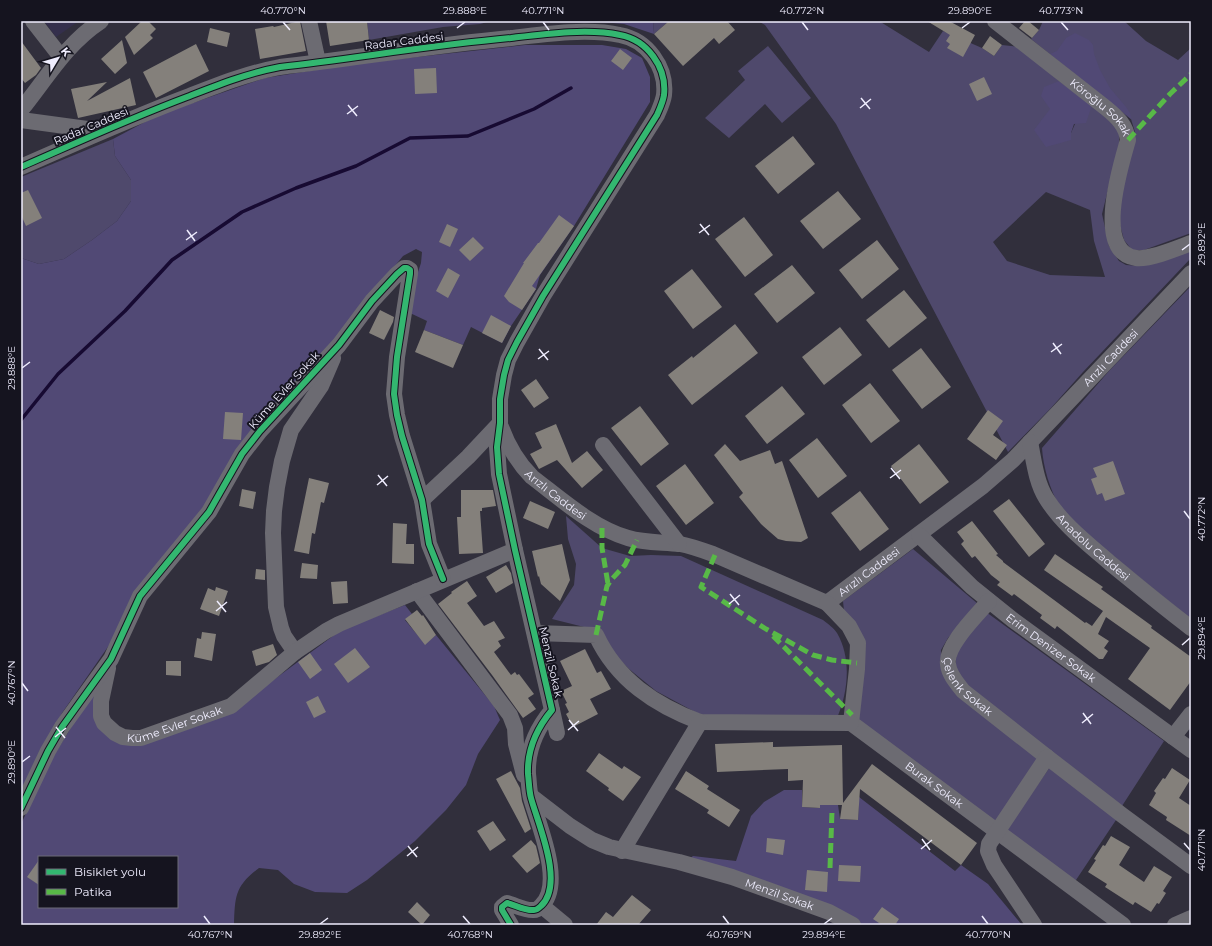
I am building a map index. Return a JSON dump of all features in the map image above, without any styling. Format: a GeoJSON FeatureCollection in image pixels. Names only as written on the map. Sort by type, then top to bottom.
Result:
{"type":"FeatureCollection","features":[{"type":"Feature","properties":{"kind":"street"},"geometry":{"type":"LineString","coordinates":[[33,21],[61,57]]}},
{"type":"Feature","properties":{"kind":"street"},"geometry":{"type":"LineString","coordinates":[[21,110],[61,57],[83,35],[101,21]]}},
{"type":"Feature","properties":{"kind":"street"},"geometry":{"type":"LineString","coordinates":[[309,21],[318,62]]}},
{"type":"Feature","properties":{"kind":"street","name":"Köroğlu Sokak"},"geometry":{"type":"LineString","coordinates":[[995,21],[1116,116],[1124,126],[1128,140],[1112,207],[1112,224],[1115,239],[1120,249],[1126,255],[1136,258],[1148,257],[1191,242]]}},
{"type":"Feature","properties":{"kind":"street","name":"Radar Caddesi"},"geometry":{"type":"LineString","coordinates":[[21,167],[102,131],[258,71],[490,40],[553,34],[599,32],[634,39],[644,46],[659,66],[663,78],[664,88],[661,105],[657,114],[516,342],[504,375],[500,399],[500,423]]}},
{"type":"Feature","properties":{"kind":"street"},"geometry":{"type":"LineString","coordinates":[[21,120],[102,131]]}},
{"type":"Feature","properties":{"kind":"street","name":"Küme Evler Sokak"},"geometry":{"type":"LineString","coordinates":[[443,579],[429,544],[422,500],[407,454],[397,415],[394,394],[397,357],[410,270],[404,268],[372,302],[339,345],[260,431],[242,454],[209,512],[140,596],[111,659],[101,701],[101,716],[104,723],[115,733],[123,737],[132,738],[150,735],[232,706],[295,652],[326,631],[443,579],[515,550]]}},
{"type":"Feature","properties":{"kind":"street","name":"Arızlı Caddesi"},"geometry":{"type":"LineString","coordinates":[[500,423],[506,442],[524,469],[532,477],[599,526],[629,539],[679,544],[696,548],[827,603],[983,486],[1013,460],[1191,273]]}},
{"type":"Feature","properties":{"kind":"street","name":"Küme Evler Sokak"},"geometry":{"type":"LineString","coordinates":[[295,652],[282,632],[276,607],[273,533],[277,487],[282,461],[291,430],[321,386],[339,345]]}},
{"type":"Feature","properties":{"kind":"street"},"geometry":{"type":"LineString","coordinates":[[422,500],[468,457],[500,423]]}},
{"type":"Feature","properties":{"kind":"street","name":"Menzil Sokak"},"geometry":{"type":"LineString","coordinates":[[500,423],[497,447],[499,474],[552,710],[541,723],[537,731],[530,755],[528,773],[531,796],[550,868],[548,896],[542,906]]}},
{"type":"Feature","properties":{"kind":"street","name":"Anadolu Caddesi"},"geometry":{"type":"LineString","coordinates":[[1030,442],[1039,481],[1045,497],[1059,517],[1091,547],[1160,605],[1191,628]]}},
{"type":"Feature","properties":{"kind":"street"},"geometry":{"type":"LineString","coordinates":[[603,445],[679,544]]}},
{"type":"Feature","properties":{"kind":"street","name":"Erim Denizer Sokak"},"geometry":{"type":"LineString","coordinates":[[919,535],[972,587],[1013,620],[1191,750]]}},
{"type":"Feature","properties":{"kind":"street"},"geometry":{"type":"LineString","coordinates":[[416,591],[510,715],[515,728],[519,759],[531,796]]}},
{"type":"Feature","properties":{"kind":"street","name":"Çelenk Sokak"},"geometry":{"type":"LineString","coordinates":[[989,601],[954,642],[949,652],[948,664],[954,679],[963,691],[1122,815],[1191,866]]}},
{"type":"Feature","properties":{"kind":"street"},"geometry":{"type":"LineString","coordinates":[[535,633],[596,635],[602,649],[613,666],[627,679],[658,702],[679,714],[700,722],[851,723],[857,669],[858,643],[849,626],[827,603]]}},
{"type":"Feature","properties":{"kind":"street","name":"Küme Evler Sokak"},"geometry":{"type":"LineString","coordinates":[[21,808],[55,739],[78,704],[111,659]]}},
{"type":"Feature","properties":{"kind":"street"},"geometry":{"type":"LineString","coordinates":[[552,710],[557,733]]}},
{"type":"Feature","properties":{"kind":"street"},"geometry":{"type":"LineString","coordinates":[[1173,737],[1191,714]]}},
{"type":"Feature","properties":{"kind":"street"},"geometry":{"type":"LineString","coordinates":[[622,850],[700,722]]}},
{"type":"Feature","properties":{"kind":"street","name":"Burak Sokak"},"geometry":{"type":"LineString","coordinates":[[851,723],[1123,925]]}},
{"type":"Feature","properties":{"kind":"street"},"geometry":{"type":"LineString","coordinates":[[1034,925],[990,858],[988,851],[989,844],[1047,757]]}},
{"type":"Feature","properties":{"kind":"street","name":"Menzil Sokak"},"geometry":{"type":"LineString","coordinates":[[531,796],[570,826],[592,840],[609,847],[679,862],[732,877],[829,912],[853,925]]}},
{"type":"Feature","properties":{"kind":"street"},"geometry":{"type":"LineString","coordinates":[[511,925],[502,910],[504,904],[507,903],[529,910],[535,910],[542,906],[564,925]]}},
{"type":"Feature","properties":{"kind":"street"},"geometry":{"type":"LineString","coordinates":[[1175,925],[1191,918]]}},
{"type":"Feature","properties":{"kind":"shaded area"},"geometry":{"type":"Polygon","coordinates":[[[44,21],[79,21],[56,37],[44,21]]]}},
{"type":"Feature","properties":{"kind":"shaded area"},"geometry":{"type":"Polygon","coordinates":[[[367,21],[491,21],[480,24],[443,27],[369,40],[367,21]]]}},
{"type":"Feature","properties":{"kind":"shaded area"},"geometry":{"type":"Polygon","coordinates":[[[590,21],[653,21],[654,34],[624,24],[590,21]]]}},
{"type":"Feature","properties":{"kind":"shaded area"},"geometry":{"type":"Polygon","coordinates":[[[653,21],[669,21],[654,34],[653,21]]]}},
{"type":"Feature","properties":{"kind":"shaded area"},"geometry":{"type":"Polygon","coordinates":[[[758,21],[879,21],[929,52],[943,31],[982,48],[994,56],[1002,45],[1020,47],[1059,81],[1071,133],[1075,124],[1092,105],[1119,130],[1119,145],[1102,214],[1109,246],[1119,261],[1126,265],[1140,266],[1191,251],[1191,258],[1008,452],[836,124],[765,25],[758,21]],[[1046,192],[993,242],[1007,261],[1050,275],[1105,277],[1094,241],[1090,210],[1046,192]]]}},
{"type":"Feature","properties":{"kind":"shaded area"},"geometry":{"type":"Polygon","coordinates":[[[1043,21],[1124,21],[1146,41],[1178,60],[1191,48],[1191,233],[1144,250],[1132,250],[1124,240],[1119,221],[1121,190],[1134,142],[1135,132],[1131,119],[1031,39],[1039,30],[1043,21]]]}},
{"type":"Feature","properties":{"kind":"shaded area"},"geometry":{"type":"Polygon","coordinates":[[[1075,33],[1089,40],[1093,45],[1094,54],[1100,70],[1110,88],[1130,113],[1131,119],[1050,54],[1057,51],[1066,38],[1075,33]]]}},
{"type":"Feature","properties":{"kind":"shaded area"},"geometry":{"type":"Polygon","coordinates":[[[525,45],[602,45],[626,49],[642,58],[650,77],[650,102],[574,226],[540,275],[536,289],[511,326],[502,343],[471,327],[463,345],[424,330],[427,321],[410,313],[412,290],[421,263],[422,252],[416,249],[403,256],[217,488],[62,713],[21,795],[21,258],[39,264],[64,259],[117,221],[131,201],[131,180],[115,156],[113,139],[158,115],[265,78],[353,64],[525,45]]]}},
{"type":"Feature","properties":{"kind":"shaded area"},"geometry":{"type":"Polygon","coordinates":[[[768,46],[811,98],[782,123],[765,104],[729,138],[705,118],[745,80],[738,71],[768,46]]]}},
{"type":"Feature","properties":{"kind":"shaded area"},"geometry":{"type":"Polygon","coordinates":[[[1059,81],[1092,105],[1086,123],[1074,124],[1071,133],[1071,140],[1046,147],[1034,130],[1050,109],[1041,96],[1044,87],[1059,81]]]}},
{"type":"Feature","properties":{"kind":"shaded area"},"geometry":{"type":"Polygon","coordinates":[[[113,139],[115,156],[131,180],[131,201],[117,221],[64,259],[39,264],[21,258],[21,177],[113,139]]]}},
{"type":"Feature","properties":{"kind":"shaded area"},"geometry":{"type":"Polygon","coordinates":[[[1191,286],[1191,619],[1082,530],[1070,518],[1056,500],[1050,486],[1045,470],[1042,448],[1109,371],[1191,286]]]}},
{"type":"Feature","properties":{"kind":"shaded area"},"geometry":{"type":"Polygon","coordinates":[[[566,516],[602,548],[630,556],[681,556],[823,620],[837,633],[845,654],[847,676],[846,687],[837,718],[711,717],[697,713],[656,691],[629,669],[588,628],[552,619],[574,585],[576,564],[568,539],[566,516]]]}},
{"type":"Feature","properties":{"kind":"shaded area"},"geometry":{"type":"Polygon","coordinates":[[[913,549],[978,604],[948,638],[941,650],[942,663],[1039,758],[996,824],[858,721],[864,644],[844,611],[843,601],[913,549]]]}},
{"type":"Feature","properties":{"kind":"shaded area"},"geometry":{"type":"Polygon","coordinates":[[[405,605],[412,614],[405,620],[425,644],[436,635],[494,706],[500,720],[478,754],[466,785],[446,810],[415,841],[367,880],[347,893],[315,892],[294,884],[278,870],[259,868],[245,880],[238,892],[235,906],[234,925],[21,925],[21,824],[53,757],[99,682],[94,710],[123,744],[268,684],[341,630],[405,605]]]}},
{"type":"Feature","properties":{"kind":"shaded area"},"geometry":{"type":"Polygon","coordinates":[[[986,612],[1164,741],[1122,806],[963,683],[956,671],[956,648],[986,612]]]}},
{"type":"Feature","properties":{"kind":"shaded area"},"geometry":{"type":"Polygon","coordinates":[[[1050,767],[1118,817],[1074,883],[1006,830],[1050,767]]]}},
{"type":"Feature","properties":{"kind":"shaded area"},"geometry":{"type":"Polygon","coordinates":[[[784,790],[802,790],[802,807],[819,808],[820,805],[838,805],[840,819],[858,820],[859,797],[955,871],[961,865],[988,884],[1022,925],[858,925],[688,860],[693,856],[736,861],[751,816],[764,802],[784,790]]]}},
{"type":"Feature","properties":{"kind":"building"},"geometry":{"type":"Polygon","coordinates":[[[142,21],[148,21],[156,29],[150,35],[153,38],[134,55],[125,37],[142,21]]]}},
{"type":"Feature","properties":{"kind":"building"},"geometry":{"type":"Polygon","coordinates":[[[300,21],[306,51],[260,59],[255,29],[274,27],[300,21]]]}},
{"type":"Feature","properties":{"kind":"building"},"geometry":{"type":"Polygon","coordinates":[[[326,21],[367,21],[369,40],[330,46],[326,21]]]}},
{"type":"Feature","properties":{"kind":"building"},"geometry":{"type":"Polygon","coordinates":[[[669,21],[727,21],[735,30],[719,44],[714,38],[683,66],[654,34],[669,21]]]}},
{"type":"Feature","properties":{"kind":"building"},"geometry":{"type":"Polygon","coordinates":[[[927,21],[949,21],[975,35],[963,57],[947,48],[950,44],[946,41],[950,35],[927,21]]]}},
{"type":"Feature","properties":{"kind":"building"},"geometry":{"type":"Polygon","coordinates":[[[1025,21],[1028,21],[1039,30],[1032,38],[1019,28],[1025,21]]]}},
{"type":"Feature","properties":{"kind":"building"},"geometry":{"type":"Polygon","coordinates":[[[210,28],[230,33],[227,47],[207,42],[210,28]]]}},
{"type":"Feature","properties":{"kind":"building"},"geometry":{"type":"Polygon","coordinates":[[[990,36],[1002,45],[994,56],[982,48],[990,36]]]}},
{"type":"Feature","properties":{"kind":"building"},"geometry":{"type":"Polygon","coordinates":[[[122,40],[127,63],[115,74],[101,59],[122,40]]]}},
{"type":"Feature","properties":{"kind":"building"},"geometry":{"type":"Polygon","coordinates":[[[21,41],[41,68],[36,75],[25,83],[21,78],[21,41]]]}},
{"type":"Feature","properties":{"kind":"building"},"geometry":{"type":"Polygon","coordinates":[[[196,44],[209,71],[156,98],[143,72],[196,44]]]}},
{"type":"Feature","properties":{"kind":"building"},"geometry":{"type":"Polygon","coordinates":[[[620,49],[632,58],[623,70],[611,61],[620,49]]]}},
{"type":"Feature","properties":{"kind":"building"},"geometry":{"type":"Polygon","coordinates":[[[436,68],[437,93],[415,94],[414,69],[436,68]]]}},
{"type":"Feature","properties":{"kind":"building"},"geometry":{"type":"Polygon","coordinates":[[[984,77],[992,94],[977,101],[969,84],[984,77]]]}},
{"type":"Feature","properties":{"kind":"building"},"geometry":{"type":"Polygon","coordinates":[[[130,78],[136,105],[78,118],[71,89],[107,82],[87,101],[130,78]]]}},
{"type":"Feature","properties":{"kind":"building"},"geometry":{"type":"Polygon","coordinates":[[[793,136],[815,164],[778,194],[755,166],[793,136]]]}},
{"type":"Feature","properties":{"kind":"building"},"geometry":{"type":"Polygon","coordinates":[[[28,190],[42,218],[26,226],[21,215],[21,193],[28,190]]]}},
{"type":"Feature","properties":{"kind":"building"},"geometry":{"type":"Polygon","coordinates":[[[838,191],[861,219],[823,249],[800,221],[838,191]]]}},
{"type":"Feature","properties":{"kind":"building"},"geometry":{"type":"Polygon","coordinates":[[[559,215],[574,226],[532,286],[536,289],[522,310],[509,302],[504,296],[523,263],[559,215]]]}},
{"type":"Feature","properties":{"kind":"building"},"geometry":{"type":"Polygon","coordinates":[[[744,217],[773,255],[745,277],[715,239],[744,217]]]}},
{"type":"Feature","properties":{"kind":"building"},"geometry":{"type":"Polygon","coordinates":[[[447,224],[458,229],[450,247],[439,242],[447,224]]]}},
{"type":"Feature","properties":{"kind":"building"},"geometry":{"type":"Polygon","coordinates":[[[473,237],[484,248],[470,261],[459,250],[473,237]]]}},
{"type":"Feature","properties":{"kind":"building"},"geometry":{"type":"Polygon","coordinates":[[[877,240],[899,269],[862,299],[839,270],[877,240]]]}},
{"type":"Feature","properties":{"kind":"building"},"geometry":{"type":"Polygon","coordinates":[[[792,265],[815,293],[777,323],[754,294],[792,265]]]}},
{"type":"Feature","properties":{"kind":"building"},"geometry":{"type":"Polygon","coordinates":[[[448,268],[460,275],[448,298],[436,291],[448,268]]]}},
{"type":"Feature","properties":{"kind":"building"},"geometry":{"type":"Polygon","coordinates":[[[692,269],[722,307],[693,329],[664,291],[692,269]]]}},
{"type":"Feature","properties":{"kind":"building"},"geometry":{"type":"Polygon","coordinates":[[[904,290],[927,318],[889,348],[866,320],[904,290]]]}},
{"type":"Feature","properties":{"kind":"building"},"geometry":{"type":"Polygon","coordinates":[[[380,310],[394,317],[384,340],[369,333],[380,310]]]}},
{"type":"Feature","properties":{"kind":"building"},"geometry":{"type":"Polygon","coordinates":[[[491,315],[511,326],[502,343],[482,333],[491,315]]]}},
{"type":"Feature","properties":{"kind":"building"},"geometry":{"type":"Polygon","coordinates":[[[735,324],[758,353],[692,405],[668,375],[692,356],[693,358],[735,324]]]}},
{"type":"Feature","properties":{"kind":"building"},"geometry":{"type":"Polygon","coordinates":[[[840,327],[862,355],[824,385],[802,357],[840,327]]]}},
{"type":"Feature","properties":{"kind":"building"},"geometry":{"type":"Polygon","coordinates":[[[424,330],[463,345],[453,368],[415,352],[424,330]]]}},
{"type":"Feature","properties":{"kind":"building"},"geometry":{"type":"Polygon","coordinates":[[[921,348],[951,387],[922,409],[892,370],[921,348]]]}},
{"type":"Feature","properties":{"kind":"building"},"geometry":{"type":"Polygon","coordinates":[[[536,379],[549,398],[534,408],[521,390],[536,379]]]}},
{"type":"Feature","properties":{"kind":"building"},"geometry":{"type":"Polygon","coordinates":[[[870,383],[900,421],[871,443],[842,405],[870,383]]]}},
{"type":"Feature","properties":{"kind":"building"},"geometry":{"type":"Polygon","coordinates":[[[782,386],[805,414],[767,444],[745,416],[782,386]]]}},
{"type":"Feature","properties":{"kind":"building"},"geometry":{"type":"Polygon","coordinates":[[[640,406],[669,444],[641,466],[611,428],[640,406]]]}},
{"type":"Feature","properties":{"kind":"building"},"geometry":{"type":"Polygon","coordinates":[[[988,410],[1003,421],[993,435],[1007,445],[996,460],[967,439],[988,410]]]}},
{"type":"Feature","properties":{"kind":"building"},"geometry":{"type":"Polygon","coordinates":[[[225,412],[243,413],[241,440],[223,439],[225,412]]]}},
{"type":"Feature","properties":{"kind":"building"},"geometry":{"type":"Polygon","coordinates":[[[556,424],[572,463],[587,451],[603,470],[582,488],[557,460],[539,469],[530,454],[542,448],[535,433],[556,424]]]}},
{"type":"Feature","properties":{"kind":"building"},"geometry":{"type":"Polygon","coordinates":[[[817,438],[847,476],[818,498],[789,460],[817,438]]]}},
{"type":"Feature","properties":{"kind":"building"},"geometry":{"type":"Polygon","coordinates":[[[725,444],[740,461],[770,450],[775,464],[782,461],[808,538],[801,542],[778,539],[761,524],[739,497],[743,493],[714,455],[725,444]]]}},
{"type":"Feature","properties":{"kind":"building"},"geometry":{"type":"Polygon","coordinates":[[[919,444],[949,482],[920,504],[891,466],[919,444]]]}},
{"type":"Feature","properties":{"kind":"building"},"geometry":{"type":"Polygon","coordinates":[[[1113,461],[1125,494],[1105,501],[1102,493],[1097,495],[1091,479],[1097,477],[1093,468],[1113,461]]]}},
{"type":"Feature","properties":{"kind":"building"},"geometry":{"type":"Polygon","coordinates":[[[685,464],[714,503],[686,525],[656,486],[685,464]]]}},
{"type":"Feature","properties":{"kind":"building"},"geometry":{"type":"Polygon","coordinates":[[[309,478],[329,483],[324,503],[321,502],[315,534],[312,533],[309,554],[294,551],[309,478]]]}},
{"type":"Feature","properties":{"kind":"building"},"geometry":{"type":"Polygon","coordinates":[[[242,489],[256,492],[253,509],[239,506],[242,489]]]}},
{"type":"Feature","properties":{"kind":"building"},"geometry":{"type":"Polygon","coordinates":[[[461,490],[493,490],[496,506],[482,508],[482,511],[480,511],[483,553],[459,554],[457,517],[461,517],[461,490]]]}},
{"type":"Feature","properties":{"kind":"building"},"geometry":{"type":"Polygon","coordinates":[[[860,491],[889,529],[860,551],[831,513],[860,491]]]}},
{"type":"Feature","properties":{"kind":"building"},"geometry":{"type":"Polygon","coordinates":[[[1009,499],[1045,544],[1029,557],[993,511],[1009,499]]]}},
{"type":"Feature","properties":{"kind":"building"},"geometry":{"type":"Polygon","coordinates":[[[530,501],[555,512],[548,529],[523,518],[530,501]]]}},
{"type":"Feature","properties":{"kind":"building"},"geometry":{"type":"Polygon","coordinates":[[[972,521],[998,554],[996,555],[1003,562],[1085,623],[1086,622],[1092,626],[1103,611],[1044,570],[1055,554],[1103,587],[1101,589],[1152,626],[1151,628],[1191,657],[1191,681],[1170,710],[1128,679],[1150,648],[1106,617],[1098,634],[1109,641],[1104,648],[1108,651],[1103,659],[1099,659],[1057,626],[1055,629],[1040,618],[1042,615],[1014,594],[1012,596],[997,585],[1000,582],[991,575],[975,556],[972,558],[961,544],[964,541],[957,532],[972,521]]]}},
{"type":"Feature","properties":{"kind":"building"},"geometry":{"type":"Polygon","coordinates":[[[393,523],[407,524],[406,544],[414,544],[414,564],[392,563],[393,523]]]}},
{"type":"Feature","properties":{"kind":"building"},"geometry":{"type":"Polygon","coordinates":[[[562,544],[570,580],[560,601],[541,584],[532,551],[562,544]]]}},
{"type":"Feature","properties":{"kind":"building"},"geometry":{"type":"Polygon","coordinates":[[[302,563],[318,565],[317,579],[300,578],[302,563]]]}},
{"type":"Feature","properties":{"kind":"building"},"geometry":{"type":"Polygon","coordinates":[[[506,565],[511,573],[513,583],[496,593],[486,577],[506,565]]]}},
{"type":"Feature","properties":{"kind":"building"},"geometry":{"type":"Polygon","coordinates":[[[256,569],[265,570],[265,580],[255,579],[256,569]]]}},
{"type":"Feature","properties":{"kind":"building"},"geometry":{"type":"Polygon","coordinates":[[[347,581],[348,603],[333,604],[331,582],[347,581]]]}},
{"type":"Feature","properties":{"kind":"building"},"geometry":{"type":"Polygon","coordinates":[[[467,581],[477,596],[467,603],[484,626],[494,621],[505,638],[498,641],[501,646],[494,652],[511,675],[515,672],[517,675],[519,674],[534,694],[528,698],[536,709],[523,718],[438,604],[452,593],[451,592],[467,581]]]}},
{"type":"Feature","properties":{"kind":"building"},"geometry":{"type":"Polygon","coordinates":[[[216,587],[228,591],[219,616],[200,609],[208,588],[215,591],[216,587]]]}},
{"type":"Feature","properties":{"kind":"building"},"geometry":{"type":"Polygon","coordinates":[[[417,610],[422,616],[423,615],[436,635],[425,645],[405,619],[417,610]]]}},
{"type":"Feature","properties":{"kind":"building"},"geometry":{"type":"Polygon","coordinates":[[[202,632],[216,634],[212,661],[194,657],[197,638],[201,639],[202,632]]]}},
{"type":"Feature","properties":{"kind":"building"},"geometry":{"type":"Polygon","coordinates":[[[273,644],[277,655],[269,662],[256,666],[252,651],[273,644]]]}},
{"type":"Feature","properties":{"kind":"building"},"geometry":{"type":"Polygon","coordinates":[[[355,648],[370,667],[348,683],[334,664],[355,648]]]}},
{"type":"Feature","properties":{"kind":"building"},"geometry":{"type":"Polygon","coordinates":[[[585,649],[597,673],[601,671],[611,689],[590,699],[598,714],[573,727],[566,714],[569,712],[565,704],[567,703],[561,691],[572,686],[560,661],[585,649]]]}},
{"type":"Feature","properties":{"kind":"building"},"geometry":{"type":"Polygon","coordinates":[[[310,653],[322,670],[310,679],[298,662],[310,653]]]}},
{"type":"Feature","properties":{"kind":"building"},"geometry":{"type":"Polygon","coordinates":[[[166,661],[181,661],[181,676],[166,675],[166,661]]]}},
{"type":"Feature","properties":{"kind":"building"},"geometry":{"type":"Polygon","coordinates":[[[318,696],[326,712],[314,718],[306,702],[318,696]]]}},
{"type":"Feature","properties":{"kind":"building"},"geometry":{"type":"Polygon","coordinates":[[[773,742],[773,747],[842,745],[843,803],[872,764],[977,843],[961,865],[860,789],[858,820],[840,819],[842,805],[820,805],[820,808],[802,807],[803,780],[788,781],[788,769],[717,772],[715,744],[773,742]]]}},
{"type":"Feature","properties":{"kind":"building"},"geometry":{"type":"Polygon","coordinates":[[[599,753],[622,769],[624,766],[641,777],[623,801],[608,790],[609,788],[586,771],[599,753]]]}},
{"type":"Feature","properties":{"kind":"building"},"geometry":{"type":"Polygon","coordinates":[[[1172,768],[1190,780],[1179,798],[1191,806],[1191,836],[1166,820],[1167,817],[1149,805],[1156,793],[1154,791],[1163,778],[1165,779],[1172,768]]]}},
{"type":"Feature","properties":{"kind":"building"},"geometry":{"type":"Polygon","coordinates":[[[511,771],[520,788],[522,801],[531,829],[525,833],[496,779],[511,771]]]}},
{"type":"Feature","properties":{"kind":"building"},"geometry":{"type":"Polygon","coordinates":[[[686,771],[709,786],[707,789],[740,810],[729,827],[707,813],[709,810],[675,789],[686,771]]]}},
{"type":"Feature","properties":{"kind":"building"},"geometry":{"type":"Polygon","coordinates":[[[493,821],[506,840],[490,851],[477,831],[493,821]]]}},
{"type":"Feature","properties":{"kind":"building"},"geometry":{"type":"Polygon","coordinates":[[[1111,836],[1130,847],[1119,865],[1144,882],[1154,866],[1172,877],[1163,891],[1166,893],[1159,904],[1157,903],[1151,912],[1135,902],[1133,905],[1105,887],[1107,884],[1088,872],[1096,860],[1094,859],[1111,836]]]}},
{"type":"Feature","properties":{"kind":"building"},"geometry":{"type":"Polygon","coordinates":[[[767,838],[785,840],[783,855],[766,852],[767,838]]]}},
{"type":"Feature","properties":{"kind":"building"},"geometry":{"type":"Polygon","coordinates":[[[531,840],[536,846],[540,863],[527,873],[512,856],[531,840]]]}},
{"type":"Feature","properties":{"kind":"building"},"geometry":{"type":"Polygon","coordinates":[[[38,861],[38,884],[27,877],[38,861]]]}},
{"type":"Feature","properties":{"kind":"building"},"geometry":{"type":"Polygon","coordinates":[[[839,865],[861,866],[860,882],[838,881],[839,865]]]}},
{"type":"Feature","properties":{"kind":"building"},"geometry":{"type":"Polygon","coordinates":[[[807,870],[828,872],[827,892],[805,890],[807,870]]]}},
{"type":"Feature","properties":{"kind":"building"},"geometry":{"type":"Polygon","coordinates":[[[632,895],[651,910],[638,925],[596,925],[606,912],[613,917],[632,895]]]}},
{"type":"Feature","properties":{"kind":"building"},"geometry":{"type":"Polygon","coordinates":[[[417,902],[430,915],[422,925],[408,912],[417,902]]]}},
{"type":"Feature","properties":{"kind":"building"},"geometry":{"type":"Polygon","coordinates":[[[882,907],[899,919],[895,925],[882,925],[873,919],[882,907]]]}},
{"type":"Feature","properties":{"kind":"waterway"},"geometry":{"type":"LineString","coordinates":[[21,420],[58,374],[125,311],[172,260],[242,212],[296,188],[356,166],[410,138],[468,136],[534,109],[571,88]]}},
{"type":"Feature","properties":{"kind":"marked path"},"geometry":{"type":"LineString","coordinates":[[1128,140],[1170,94],[1191,74]]}},
{"type":"Feature","properties":{"kind":"marked path"},"geometry":{"type":"LineString","coordinates":[[602,528],[602,548],[608,584]]}},
{"type":"Feature","properties":{"kind":"marked path"},"geometry":{"type":"LineString","coordinates":[[596,635],[607,586],[625,565],[637,540]]}},
{"type":"Feature","properties":{"kind":"marked path"},"geometry":{"type":"LineString","coordinates":[[715,555],[701,587],[766,629],[813,655],[832,660],[857,663]]}},
{"type":"Feature","properties":{"kind":"marked path"},"geometry":{"type":"LineString","coordinates":[[773,636],[852,715]]}},
{"type":"Feature","properties":{"kind":"marked path"},"geometry":{"type":"LineString","coordinates":[[830,868],[832,811]]}},
{"type":"Feature","properties":{"kind":"cycle path"},"geometry":{"type":"LineString","coordinates":[[21,167],[166,105],[210,88],[280,67],[453,44],[552,33],[580,32],[607,33],[630,38],[647,49],[659,65],[664,85],[664,98],[657,115],[543,296],[508,360],[504,375],[500,399],[500,423],[497,447],[499,474],[552,710],[542,724],[534,740],[528,765],[529,789],[548,854],[551,884],[548,896],[537,909],[527,910],[507,903],[502,907],[502,910],[511,925]]}},
{"type":"Feature","properties":{"kind":"cycle path"},"geometry":{"type":"LineString","coordinates":[[21,808],[48,751],[62,727],[111,659],[140,596],[209,512],[242,454],[260,431],[339,345],[372,301],[404,268],[410,270],[410,274],[397,357],[394,394],[402,436],[422,500],[429,544],[443,579]]}}]}
